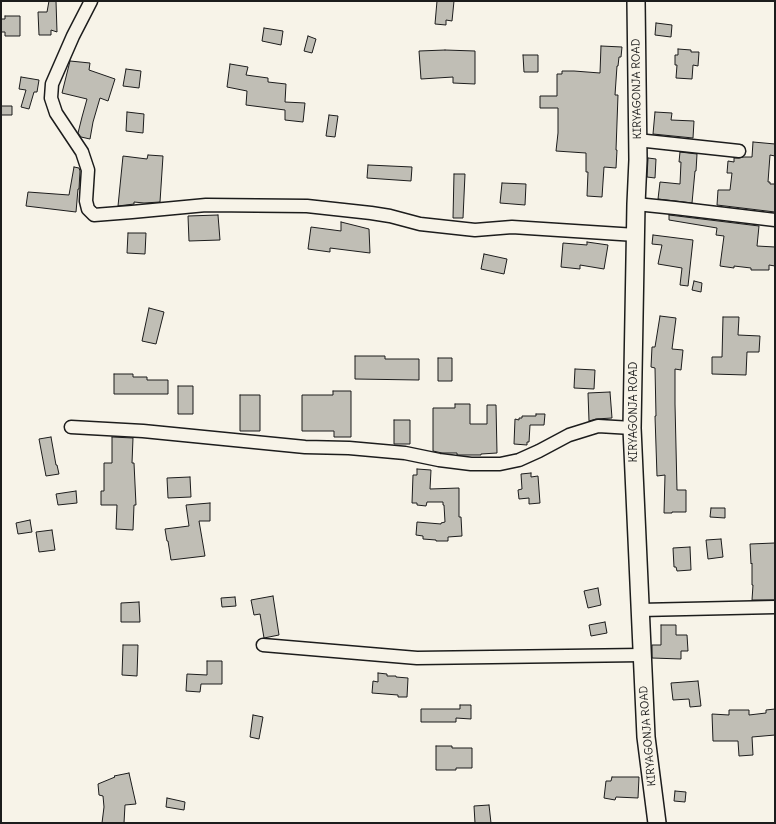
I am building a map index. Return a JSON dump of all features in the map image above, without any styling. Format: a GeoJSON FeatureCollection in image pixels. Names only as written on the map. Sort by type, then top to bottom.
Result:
{"type":"FeatureCollection","features":[{"type":"Feature","properties":{"kind":"street"},"geometry":{"type":"LineString","coordinates":[[91,1],[73,36],[52,84],[51,98],[56,114],[82,152],[88,170],[86,201],[88,209],[94,215],[206,205],[307,206],[371,213],[390,216],[420,224],[475,230],[512,226],[636,235]]}},
{"type":"Feature","properties":{"kind":"street","name":"KIRYAGONJA ROAD"},"geometry":{"type":"LineString","coordinates":[[636,1],[638,160],[632,428],[646,737],[657,823]]}},
{"type":"Feature","properties":{"kind":"street"},"geometry":{"type":"LineString","coordinates":[[637,140],[740,151]]}},
{"type":"Feature","properties":{"kind":"street"},"geometry":{"type":"LineString","coordinates":[[636,204],[775,220]]}},
{"type":"Feature","properties":{"kind":"street"},"geometry":{"type":"LineString","coordinates":[[71,427],[143,431],[304,447],[348,448],[406,453],[445,461],[471,464],[500,464],[519,460],[568,435],[598,426],[632,428]]}},
{"type":"Feature","properties":{"kind":"street"},"geometry":{"type":"LineString","coordinates":[[640,610],[775,607]]}},
{"type":"Feature","properties":{"kind":"street"},"geometry":{"type":"LineString","coordinates":[[263,645],[417,658],[642,655]]}},
{"type":"Feature","properties":{"kind":"building"},"geometry":{"type":"Polygon","coordinates":[[[49,1],[56,1],[57,32],[51,30],[51,35],[39,35],[38,12],[47,12],[49,1]]]}},
{"type":"Feature","properties":{"kind":"building"},"geometry":{"type":"Polygon","coordinates":[[[437,1],[454,1],[452,21],[446,20],[446,25],[435,24],[437,1]]]}},
{"type":"Feature","properties":{"kind":"building"},"geometry":{"type":"Polygon","coordinates":[[[5,16],[20,16],[20,36],[5,36],[5,32],[1,32],[1,19],[5,19],[5,16]]]}},
{"type":"Feature","properties":{"kind":"building"},"geometry":{"type":"Polygon","coordinates":[[[656,23],[672,25],[671,37],[655,35],[656,23]]]}},
{"type":"Feature","properties":{"kind":"building"},"geometry":{"type":"Polygon","coordinates":[[[264,28],[283,31],[281,45],[262,41],[264,28]]]}},
{"type":"Feature","properties":{"kind":"building"},"geometry":{"type":"Polygon","coordinates":[[[308,36],[316,39],[312,53],[304,51],[308,36]]]}},
{"type":"Feature","properties":{"kind":"building"},"geometry":{"type":"Polygon","coordinates":[[[601,46],[622,47],[621,57],[619,57],[617,66],[615,95],[618,95],[616,168],[604,167],[602,197],[587,196],[588,172],[586,172],[586,153],[556,151],[558,108],[540,108],[540,96],[557,96],[557,74],[562,74],[562,71],[600,73],[601,46]]]}},
{"type":"Feature","properties":{"kind":"building"},"geometry":{"type":"Polygon","coordinates":[[[678,49],[699,52],[698,66],[693,65],[692,79],[676,78],[677,65],[675,65],[675,55],[678,55],[678,49]]]}},
{"type":"Feature","properties":{"kind":"building"},"geometry":{"type":"Polygon","coordinates":[[[419,51],[475,51],[475,84],[453,83],[453,77],[421,79],[419,51]]]}},
{"type":"Feature","properties":{"kind":"building"},"geometry":{"type":"Polygon","coordinates":[[[523,55],[538,55],[538,72],[524,72],[523,55]]]}},
{"type":"Feature","properties":{"kind":"building"},"geometry":{"type":"Polygon","coordinates":[[[70,61],[90,63],[89,70],[115,79],[108,101],[100,98],[90,139],[81,137],[78,133],[87,99],[62,93],[70,61]]]}},
{"type":"Feature","properties":{"kind":"building"},"geometry":{"type":"Polygon","coordinates":[[[230,64],[248,67],[246,75],[268,78],[268,82],[286,84],[285,102],[305,103],[303,122],[285,120],[285,110],[246,105],[247,91],[227,87],[230,64]]]}},
{"type":"Feature","properties":{"kind":"building"},"geometry":{"type":"Polygon","coordinates":[[[126,69],[141,71],[139,88],[123,86],[126,69]]]}},
{"type":"Feature","properties":{"kind":"building"},"geometry":{"type":"Polygon","coordinates":[[[21,77],[39,80],[37,92],[34,92],[29,109],[21,107],[26,90],[19,89],[21,77]]]}},
{"type":"Feature","properties":{"kind":"building"},"geometry":{"type":"Polygon","coordinates":[[[1,106],[12,106],[12,115],[1,115],[1,106]]]}},
{"type":"Feature","properties":{"kind":"building"},"geometry":{"type":"Polygon","coordinates":[[[127,112],[144,114],[143,133],[126,131],[127,112]]]}},
{"type":"Feature","properties":{"kind":"building"},"geometry":{"type":"Polygon","coordinates":[[[655,112],[672,113],[671,120],[694,121],[693,138],[653,134],[655,112]]]}},
{"type":"Feature","properties":{"kind":"building"},"geometry":{"type":"Polygon","coordinates":[[[329,115],[338,116],[335,137],[326,136],[329,115]]]}},
{"type":"Feature","properties":{"kind":"building"},"geometry":{"type":"Polygon","coordinates":[[[753,142],[775,144],[775,156],[770,155],[768,182],[770,182],[770,184],[775,184],[775,212],[717,205],[718,190],[730,190],[732,173],[727,173],[728,161],[734,162],[734,158],[752,157],[753,142]]]}},
{"type":"Feature","properties":{"kind":"building"},"geometry":{"type":"Polygon","coordinates":[[[680,152],[697,154],[692,203],[658,199],[660,182],[680,184],[680,152]]]}},
{"type":"Feature","properties":{"kind":"building"},"geometry":{"type":"Polygon","coordinates":[[[148,155],[163,156],[160,202],[134,202],[134,204],[118,206],[123,156],[147,159],[148,155]]]}},
{"type":"Feature","properties":{"kind":"building"},"geometry":{"type":"Polygon","coordinates":[[[648,158],[656,159],[655,178],[647,177],[648,158]]]}},
{"type":"Feature","properties":{"kind":"building"},"geometry":{"type":"Polygon","coordinates":[[[368,165],[412,167],[411,181],[367,178],[368,165]]]}},
{"type":"Feature","properties":{"kind":"building"},"geometry":{"type":"Polygon","coordinates":[[[74,167],[79,168],[80,171],[76,212],[26,206],[28,192],[69,195],[74,167]]]}},
{"type":"Feature","properties":{"kind":"building"},"geometry":{"type":"Polygon","coordinates":[[[454,174],[465,174],[463,218],[453,218],[454,174]]]}},
{"type":"Feature","properties":{"kind":"building"},"geometry":{"type":"Polygon","coordinates":[[[502,183],[526,184],[525,205],[500,203],[502,183]]]}},
{"type":"Feature","properties":{"kind":"building"},"geometry":{"type":"Polygon","coordinates":[[[218,215],[220,240],[189,241],[188,216],[218,215]]]}},
{"type":"Feature","properties":{"kind":"building"},"geometry":{"type":"Polygon","coordinates":[[[669,215],[759,226],[757,246],[775,247],[775,266],[769,265],[769,270],[751,270],[751,268],[720,266],[724,236],[716,235],[717,228],[669,220],[669,215]]]}},
{"type":"Feature","properties":{"kind":"building"},"geometry":{"type":"Polygon","coordinates":[[[341,222],[369,229],[370,253],[330,248],[330,252],[308,249],[311,227],[341,231],[341,222]]]}},
{"type":"Feature","properties":{"kind":"building"},"geometry":{"type":"Polygon","coordinates":[[[128,233],[146,233],[145,254],[127,253],[128,233]]]}},
{"type":"Feature","properties":{"kind":"building"},"geometry":{"type":"Polygon","coordinates":[[[653,235],[693,240],[688,286],[680,285],[682,268],[658,264],[662,245],[652,244],[653,235]]]}},
{"type":"Feature","properties":{"kind":"building"},"geometry":{"type":"Polygon","coordinates":[[[587,242],[608,245],[604,269],[580,265],[580,269],[561,267],[563,243],[587,245],[587,242]]]}},
{"type":"Feature","properties":{"kind":"building"},"geometry":{"type":"Polygon","coordinates":[[[484,254],[507,259],[504,274],[481,269],[484,254]]]}},
{"type":"Feature","properties":{"kind":"building"},"geometry":{"type":"Polygon","coordinates":[[[694,281],[702,283],[701,292],[692,290],[694,281]]]}},
{"type":"Feature","properties":{"kind":"building"},"geometry":{"type":"Polygon","coordinates":[[[149,308],[164,312],[156,344],[142,341],[149,308]]]}},
{"type":"Feature","properties":{"kind":"building"},"geometry":{"type":"Polygon","coordinates":[[[660,316],[676,318],[672,349],[683,350],[681,370],[675,369],[675,404],[677,490],[686,490],[686,512],[664,513],[665,475],[657,476],[655,368],[651,367],[652,347],[655,347],[660,316]]]}},
{"type":"Feature","properties":{"kind":"building"},"geometry":{"type":"Polygon","coordinates":[[[723,317],[739,317],[738,335],[760,336],[759,352],[747,352],[746,375],[712,374],[712,357],[722,357],[723,317]]]}},
{"type":"Feature","properties":{"kind":"building"},"geometry":{"type":"Polygon","coordinates":[[[355,356],[385,356],[385,359],[419,359],[419,380],[355,379],[355,356]]]}},
{"type":"Feature","properties":{"kind":"building"},"geometry":{"type":"Polygon","coordinates":[[[438,358],[452,358],[452,381],[438,381],[438,358]]]}},
{"type":"Feature","properties":{"kind":"building"},"geometry":{"type":"Polygon","coordinates":[[[575,369],[595,370],[594,389],[574,388],[575,369]]]}},
{"type":"Feature","properties":{"kind":"building"},"geometry":{"type":"Polygon","coordinates":[[[114,374],[133,374],[133,377],[147,377],[147,380],[168,380],[168,394],[114,394],[114,374]]]}},
{"type":"Feature","properties":{"kind":"building"},"geometry":{"type":"Polygon","coordinates":[[[178,386],[193,386],[193,414],[178,414],[178,386]]]}},
{"type":"Feature","properties":{"kind":"building"},"geometry":{"type":"Polygon","coordinates":[[[333,391],[351,391],[351,437],[334,437],[334,431],[302,431],[302,395],[333,395],[333,391]]]}},
{"type":"Feature","properties":{"kind":"building"},"geometry":{"type":"Polygon","coordinates":[[[610,392],[612,418],[589,421],[588,393],[610,392]]]}},
{"type":"Feature","properties":{"kind":"building"},"geometry":{"type":"Polygon","coordinates":[[[240,395],[260,395],[260,431],[240,431],[240,395]]]}},
{"type":"Feature","properties":{"kind":"building"},"geometry":{"type":"Polygon","coordinates":[[[455,404],[470,404],[470,424],[487,424],[487,405],[496,405],[497,453],[457,455],[457,453],[442,453],[433,451],[433,408],[455,408],[455,404]]]}},
{"type":"Feature","properties":{"kind":"building"},"geometry":{"type":"Polygon","coordinates":[[[536,414],[545,414],[544,425],[530,425],[529,442],[527,442],[527,445],[514,444],[515,419],[519,420],[522,416],[536,416],[536,414]]]}},
{"type":"Feature","properties":{"kind":"building"},"geometry":{"type":"Polygon","coordinates":[[[394,420],[410,420],[410,444],[394,444],[394,420]]]}},
{"type":"Feature","properties":{"kind":"building"},"geometry":{"type":"Polygon","coordinates":[[[51,437],[59,474],[46,476],[39,439],[51,437]]]}},
{"type":"Feature","properties":{"kind":"building"},"geometry":{"type":"Polygon","coordinates":[[[112,437],[133,438],[132,463],[134,463],[136,505],[134,505],[133,530],[116,529],[117,505],[101,505],[101,491],[104,491],[104,463],[112,463],[112,437]]]}},
{"type":"Feature","properties":{"kind":"building"},"geometry":{"type":"Polygon","coordinates":[[[417,469],[431,470],[430,489],[459,488],[459,517],[461,517],[462,536],[448,537],[448,541],[436,541],[423,539],[423,536],[416,535],[417,522],[441,524],[445,522],[443,502],[427,502],[426,506],[412,503],[413,475],[417,475],[417,469]]]}},
{"type":"Feature","properties":{"kind":"building"},"geometry":{"type":"Polygon","coordinates":[[[531,473],[531,477],[538,476],[540,503],[529,504],[529,498],[519,499],[518,490],[522,489],[521,474],[531,473]]]}},
{"type":"Feature","properties":{"kind":"building"},"geometry":{"type":"Polygon","coordinates":[[[190,477],[191,497],[168,498],[167,478],[190,477]]]}},
{"type":"Feature","properties":{"kind":"building"},"geometry":{"type":"Polygon","coordinates":[[[76,491],[77,503],[58,505],[56,494],[76,491]]]}},
{"type":"Feature","properties":{"kind":"building"},"geometry":{"type":"Polygon","coordinates":[[[210,503],[210,521],[199,521],[205,556],[171,560],[165,529],[189,526],[186,505],[210,503]]]}},
{"type":"Feature","properties":{"kind":"building"},"geometry":{"type":"Polygon","coordinates":[[[711,508],[725,508],[725,518],[710,517],[711,508]]]}},
{"type":"Feature","properties":{"kind":"building"},"geometry":{"type":"Polygon","coordinates":[[[30,520],[32,532],[18,534],[16,523],[30,520]]]}},
{"type":"Feature","properties":{"kind":"building"},"geometry":{"type":"Polygon","coordinates":[[[52,530],[55,550],[39,552],[36,532],[52,530]]]}},
{"type":"Feature","properties":{"kind":"building"},"geometry":{"type":"Polygon","coordinates":[[[721,539],[723,557],[708,559],[706,540],[721,539]]]}},
{"type":"Feature","properties":{"kind":"building"},"geometry":{"type":"Polygon","coordinates":[[[775,543],[775,600],[752,600],[753,585],[750,544],[775,543]]]}},
{"type":"Feature","properties":{"kind":"building"},"geometry":{"type":"Polygon","coordinates":[[[690,547],[691,570],[677,571],[676,567],[674,567],[673,548],[690,547]]]}},
{"type":"Feature","properties":{"kind":"building"},"geometry":{"type":"Polygon","coordinates":[[[598,588],[601,605],[588,608],[584,591],[598,588]]]}},
{"type":"Feature","properties":{"kind":"building"},"geometry":{"type":"Polygon","coordinates":[[[273,596],[279,635],[264,638],[260,614],[254,615],[251,600],[273,596]]]}},
{"type":"Feature","properties":{"kind":"building"},"geometry":{"type":"Polygon","coordinates":[[[235,597],[236,606],[222,607],[221,598],[235,597]]]}},
{"type":"Feature","properties":{"kind":"building"},"geometry":{"type":"Polygon","coordinates":[[[139,602],[140,622],[121,622],[121,603],[139,602]]]}},
{"type":"Feature","properties":{"kind":"building"},"geometry":{"type":"Polygon","coordinates":[[[605,622],[607,633],[591,636],[589,625],[605,622]]]}},
{"type":"Feature","properties":{"kind":"building"},"geometry":{"type":"Polygon","coordinates":[[[661,625],[676,625],[676,635],[687,635],[688,651],[681,651],[681,659],[652,658],[652,645],[661,645],[661,625]]]}},
{"type":"Feature","properties":{"kind":"building"},"geometry":{"type":"Polygon","coordinates":[[[123,645],[138,645],[137,676],[122,675],[123,645]]]}},
{"type":"Feature","properties":{"kind":"building"},"geometry":{"type":"Polygon","coordinates":[[[207,661],[222,661],[222,684],[201,684],[200,692],[186,691],[187,674],[207,675],[207,661]]]}},
{"type":"Feature","properties":{"kind":"building"},"geometry":{"type":"Polygon","coordinates":[[[378,673],[387,674],[387,676],[408,678],[407,697],[372,693],[373,681],[378,682],[378,673]]]}},
{"type":"Feature","properties":{"kind":"building"},"geometry":{"type":"Polygon","coordinates":[[[698,681],[701,706],[690,707],[689,699],[673,700],[671,683],[698,681]]]}},
{"type":"Feature","properties":{"kind":"building"},"geometry":{"type":"Polygon","coordinates":[[[460,705],[471,705],[471,719],[456,718],[456,722],[421,722],[421,709],[460,709],[460,705]]]}},
{"type":"Feature","properties":{"kind":"building"},"geometry":{"type":"Polygon","coordinates":[[[775,709],[775,735],[752,737],[753,755],[739,756],[738,741],[713,741],[712,714],[729,715],[729,710],[749,710],[749,715],[766,713],[766,710],[775,709]]]}},
{"type":"Feature","properties":{"kind":"building"},"geometry":{"type":"Polygon","coordinates":[[[253,715],[263,717],[259,739],[250,737],[253,715]]]}},
{"type":"Feature","properties":{"kind":"building"},"geometry":{"type":"Polygon","coordinates":[[[436,746],[472,748],[472,768],[436,770],[436,746]]]}},
{"type":"Feature","properties":{"kind":"building"},"geometry":{"type":"Polygon","coordinates":[[[129,773],[136,804],[125,805],[124,823],[102,823],[104,807],[103,796],[99,795],[98,784],[115,777],[114,776],[129,773]]]}},
{"type":"Feature","properties":{"kind":"building"},"geometry":{"type":"Polygon","coordinates":[[[612,777],[639,777],[638,798],[616,797],[615,800],[604,798],[606,781],[611,781],[612,777]]]}},
{"type":"Feature","properties":{"kind":"building"},"geometry":{"type":"Polygon","coordinates":[[[675,791],[686,792],[685,802],[674,801],[675,791]]]}},
{"type":"Feature","properties":{"kind":"building"},"geometry":{"type":"Polygon","coordinates":[[[167,798],[185,802],[184,810],[166,807],[167,798]]]}},
{"type":"Feature","properties":{"kind":"building"},"geometry":{"type":"Polygon","coordinates":[[[489,805],[491,823],[475,823],[474,806],[489,805]]]}}]}
